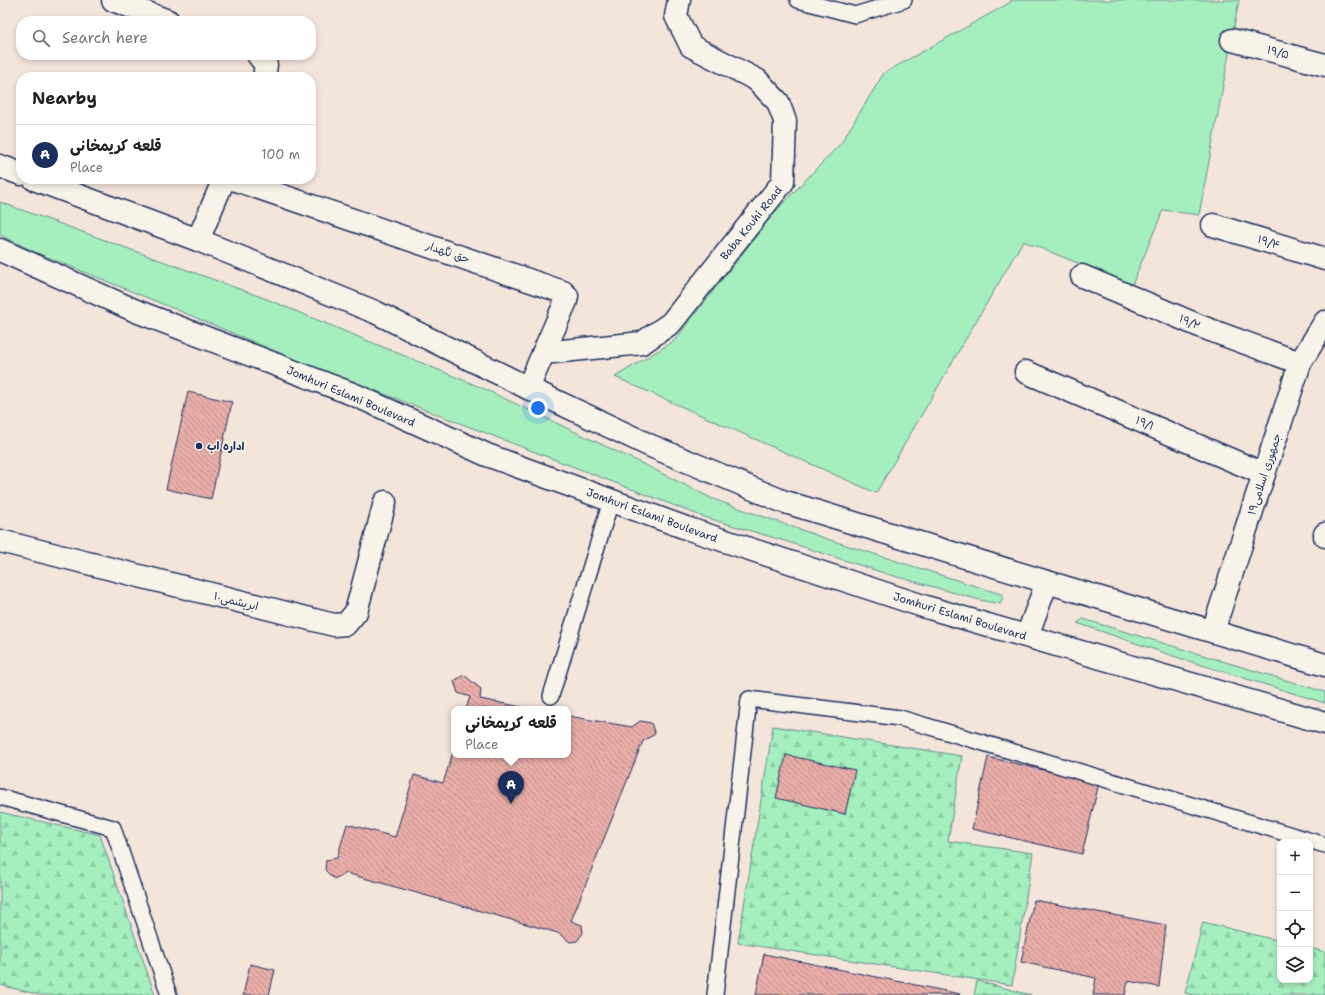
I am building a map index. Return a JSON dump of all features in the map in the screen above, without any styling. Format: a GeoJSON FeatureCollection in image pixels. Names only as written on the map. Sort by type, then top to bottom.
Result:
{"type":"FeatureCollection","features":[{"type":"Feature","properties":{"kind":"main road"},"geometry":{"type":"LineString","coordinates":[[113,0],[155,16]]}},
{"type":"Feature","properties":{"kind":"main road","name":"Baba Kouhi Road"},"geometry":{"type":"LineString","coordinates":[[543,353],[642,343],[671,323],[783,182],[785,121],[778,102],[756,80],[691,46],[676,16],[678,0]]}},
{"type":"Feature","properties":{"kind":"main road","name":"۱۹/۵"},"geometry":{"type":"LineString","coordinates":[[1232,40],[1325,65]]}},
{"type":"Feature","properties":{"kind":"main road"},"geometry":{"type":"LineString","coordinates":[[0,166],[16,172]]}},
{"type":"Feature","properties":{"kind":"main road"},"geometry":{"type":"LineString","coordinates":[[47,184],[198,240],[375,312],[528,388],[651,446],[782,501],[1047,582],[1214,631],[1325,666]]}},
{"type":"Feature","properties":{"kind":"main road"},"geometry":{"type":"LineString","coordinates":[[198,240],[222,184]]}},
{"type":"Feature","properties":{"kind":"main road","name":"حق نگهدار"},"geometry":{"type":"LineString","coordinates":[[248,184],[563,292],[567,296],[566,301],[528,388]]}},
{"type":"Feature","properties":{"kind":"main road","name":"۱۹/۴"},"geometry":{"type":"LineString","coordinates":[[1213,225],[1325,259]]}},
{"type":"Feature","properties":{"kind":"main road","name":"Jomhuri Eslami Boulevard"},"geometry":{"type":"LineString","coordinates":[[0,250],[136,311],[355,395],[486,454],[686,528],[919,604],[1325,723]]}},
{"type":"Feature","properties":{"kind":"main road","name":"۱۹/۲"},"geometry":{"type":"LineString","coordinates":[[1082,276],[1202,327],[1300,363]]}},
{"type":"Feature","properties":{"kind":"main road","name":"جمهوری اسلامی۱۹"},"geometry":{"type":"LineString","coordinates":[[1214,631],[1300,363],[1325,322]]}},
{"type":"Feature","properties":{"kind":"main road","name":"۱۹/۱"},"geometry":{"type":"LineString","coordinates":[[1026,372],[1264,474]]}},
{"type":"Feature","properties":{"kind":"main road","name":"ابریشمی۱۰"},"geometry":{"type":"LineString","coordinates":[[0,541],[334,625],[346,624],[356,612],[385,502]]}},
{"type":"Feature","properties":{"kind":"main road"},"geometry":{"type":"LineString","coordinates":[[1027,636],[1047,582]]}},
{"type":"Feature","properties":{"kind":"lane"},"geometry":{"type":"LineString","coordinates":[[798,0],[855,15],[904,0]]}},
{"type":"Feature","properties":{"kind":"lane"},"geometry":{"type":"LineString","coordinates":[[551,696],[611,501]]}},
{"type":"Feature","properties":{"kind":"lane"},"geometry":{"type":"LineString","coordinates":[[715,995],[749,699],[900,718],[1325,845]]}},
{"type":"Feature","properties":{"kind":"lane"},"geometry":{"type":"LineString","coordinates":[[0,797],[113,828],[169,995]]}},
{"type":"Feature","properties":{"kind":"green space"},"geometry":{"type":"Polygon","coordinates":[[[1011,0],[1239,0],[1199,215],[1163,210],[1132,285],[1023,241],[876,493],[615,377],[674,341],[775,212],[841,143],[884,73],[1011,2],[1011,0]]]}},
{"type":"Feature","properties":{"kind":"green space"},"geometry":{"type":"Polygon","coordinates":[[[0,202],[264,298],[480,387],[641,463],[713,499],[827,539],[1004,595],[1000,604],[980,600],[887,574],[704,517],[306,364],[35,252],[0,235],[0,202]]]}},
{"type":"Feature","properties":{"kind":"green space"},"geometry":{"type":"Polygon","coordinates":[[[1083,619],[1325,692],[1325,703],[1182,659],[1077,623],[1083,619]]]}},
{"type":"Feature","properties":{"kind":"green space"},"geometry":{"type":"Polygon","coordinates":[[[773,726],[962,756],[948,841],[1033,853],[1012,985],[738,943],[773,726]]]}},
{"type":"Feature","properties":{"kind":"green space"},"geometry":{"type":"Polygon","coordinates":[[[0,812],[100,835],[155,995],[40,995],[0,985],[0,812]]]}},
{"type":"Feature","properties":{"kind":"green space"},"geometry":{"type":"Polygon","coordinates":[[[1203,922],[1277,940],[1277,983],[1313,983],[1313,949],[1325,952],[1325,995],[1194,995],[1185,993],[1203,922]]]}},
{"type":"Feature","properties":{"kind":"green space"},"geometry":{"type":"Polygon","coordinates":[[[977,981],[1031,995],[974,995],[977,981]]]}},
{"type":"Feature","properties":{"kind":"building","name":"اداره اب"},"geometry":{"type":"Polygon","coordinates":[[[188,392],[232,402],[211,499],[166,489],[188,392]]]}},
{"type":"Feature","properties":{"kind":"building"},"geometry":{"type":"Polygon","coordinates":[[[464,675],[481,689],[480,699],[516,706],[467,706],[470,697],[458,693],[454,681],[464,675]]]}},
{"type":"Feature","properties":{"kind":"building"},"geometry":{"type":"Polygon","coordinates":[[[571,717],[632,727],[640,721],[651,723],[655,734],[643,741],[571,921],[582,925],[583,933],[577,941],[570,942],[558,933],[346,873],[334,879],[325,870],[326,860],[337,858],[347,824],[395,837],[414,775],[443,783],[451,758],[571,758],[571,717]]]}},
{"type":"Feature","properties":{"kind":"building"},"geometry":{"type":"Polygon","coordinates":[[[786,755],[855,770],[845,814],[776,798],[786,755]]]}},
{"type":"Feature","properties":{"kind":"building"},"geometry":{"type":"Polygon","coordinates":[[[988,757],[1099,783],[1082,854],[972,829],[988,757]]]}},
{"type":"Feature","properties":{"kind":"building"},"geometry":{"type":"Polygon","coordinates":[[[1034,900],[1166,925],[1159,987],[1128,981],[1125,995],[1093,995],[1096,978],[1021,962],[1034,900]]]}},
{"type":"Feature","properties":{"kind":"building"},"geometry":{"type":"Polygon","coordinates":[[[764,954],[960,994],[756,995],[764,954]]]}},
{"type":"Feature","properties":{"kind":"building"},"geometry":{"type":"Polygon","coordinates":[[[250,964],[275,970],[269,995],[243,995],[250,964]]]}},
{"type":"Feature","properties":{"kind":"place","name":"اداره اب"},"geometry":{"type":"Point","coordinates":[199,446]}},
{"type":"Feature","properties":{"kind":"place","name":"قلعه کریمخانی"},"geometry":{"type":"Point","coordinates":[511,804]}}]}
